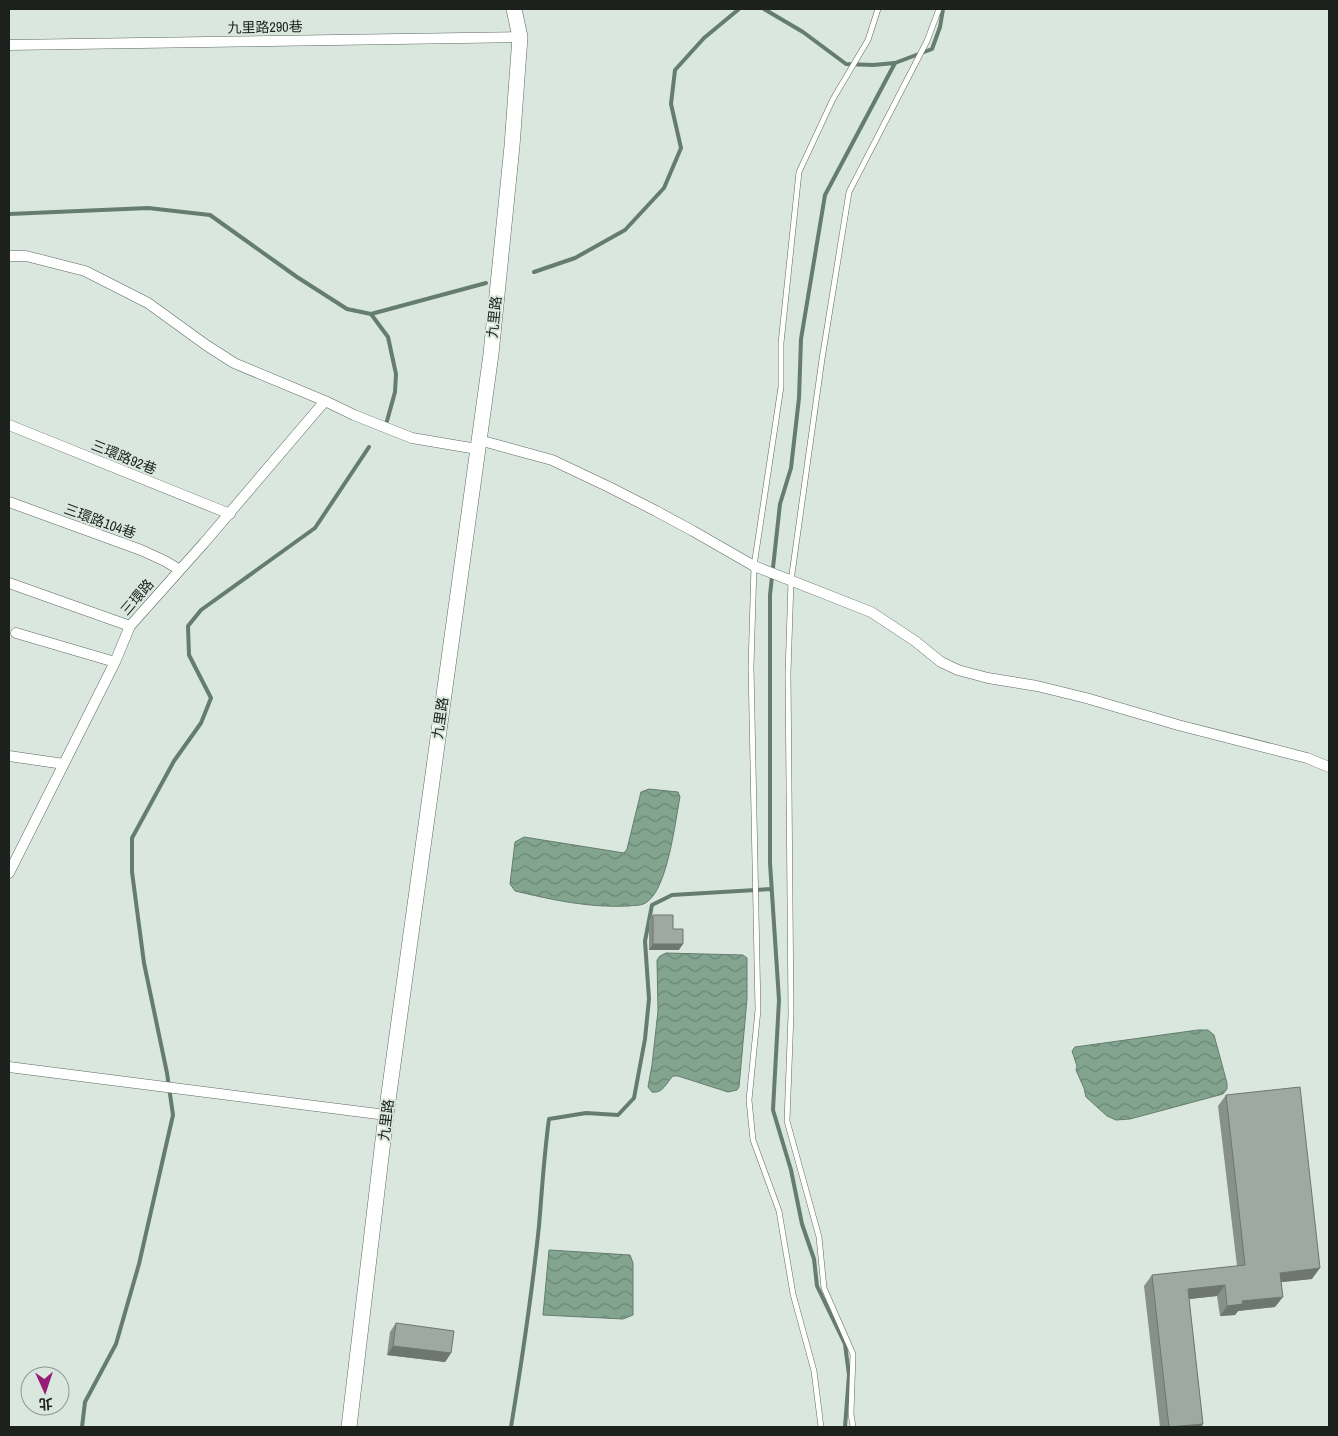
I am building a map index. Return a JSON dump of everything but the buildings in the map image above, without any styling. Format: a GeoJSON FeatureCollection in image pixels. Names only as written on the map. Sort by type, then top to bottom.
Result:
{"type":"FeatureCollection","features":[{"type":"Feature","properties":{"kind":"street","name":"九里路"},"geometry":{"type":"LineString","coordinates":[[349,1427],[386,1115],[490,354],[510,164],[520,37],[514,9]]}},
{"type":"Feature","properties":{"kind":"street","name":"九里路290巷"},"geometry":{"type":"LineString","coordinates":[[10,45],[520,37]]}},
{"type":"Feature","properties":{"kind":"street"},"geometry":{"type":"LineString","coordinates":[[9,256],[26,256],[85,271],[148,303],[206,346],[234,363],[325,400],[354,416],[412,438],[478,444],[552,460],[656,511],[754,566],[871,612],[915,641],[941,662],[958,670],[1086,698],[1178,725],[1307,758],[1329,767]]}},
{"type":"Feature","properties":{"kind":"street","name":"三環路"},"geometry":{"type":"LineString","coordinates":[[9,873],[115,662],[130,626],[230,514],[325,400]]}},
{"type":"Feature","properties":{"kind":"street","name":"三環路92巷"},"geometry":{"type":"LineString","coordinates":[[9,425],[230,514]]}},
{"type":"Feature","properties":{"kind":"street","name":"三環路104巷"},"geometry":{"type":"LineString","coordinates":[[9,502],[141,550],[180,570]]}},
{"type":"Feature","properties":{"kind":"street"},"geometry":{"type":"LineString","coordinates":[[9,583],[130,626]]}},
{"type":"Feature","properties":{"kind":"street"},"geometry":{"type":"LineString","coordinates":[[16,633],[115,662]]}},
{"type":"Feature","properties":{"kind":"street"},"geometry":{"type":"LineString","coordinates":[[9,756],[64,764]]}},
{"type":"Feature","properties":{"kind":"street"},"geometry":{"type":"LineString","coordinates":[[9,1067],[386,1115]]}},
{"type":"Feature","properties":{"kind":"lane"},"geometry":{"type":"LineString","coordinates":[[821,1427],[814,1370],[793,1294],[779,1211],[753,1140],[749,1100],[758,1010],[751,666],[754,566],[781,387],[781,343],[800,172],[833,98],[868,40],[878,9]]}},
{"type":"Feature","properties":{"kind":"lane"},"geometry":{"type":"LineString","coordinates":[[853,1427],[851,1414],[853,1354],[824,1288],[819,1237],[787,1121],[791,1014],[788,673],[791,581],[822,358],[849,192],[927,41],[939,9]]}},
{"type":"Feature","properties":{"kind":"water"},"geometry":{"type":"Polygon","coordinates":[[[649,789],[678,792],[680,797],[670,853],[665,869],[654,894],[647,902],[641,905],[629,906],[585,905],[515,891],[510,884],[515,842],[524,837],[624,853],[627,849],[641,792],[649,789]]]}},
{"type":"Feature","properties":{"kind":"water"},"geometry":{"type":"Polygon","coordinates":[[[666,953],[743,955],[747,958],[747,999],[739,1087],[737,1090],[728,1092],[678,1076],[673,1076],[659,1091],[652,1092],[648,1087],[658,1011],[657,960],[666,953]]]}},
{"type":"Feature","properties":{"kind":"water"},"geometry":{"type":"Polygon","coordinates":[[[1208,1030],[1214,1035],[1227,1083],[1227,1089],[1223,1094],[1130,1119],[1116,1120],[1107,1116],[1086,1097],[1076,1070],[1077,1066],[1072,1051],[1075,1047],[1208,1030]]]}},
{"type":"Feature","properties":{"kind":"water"},"geometry":{"type":"Polygon","coordinates":[[[549,1250],[630,1255],[633,1263],[633,1315],[623,1319],[543,1315],[549,1250]]]}},
{"type":"Feature","properties":{"kind":"waterway"},"geometry":{"type":"LineString","coordinates":[[534,272],[575,258],[625,230],[664,188],[681,148],[671,104],[675,70],[704,38],[739,9]]}},
{"type":"Feature","properties":{"kind":"waterway"},"geometry":{"type":"LineString","coordinates":[[764,9],[803,32],[846,64],[873,65],[895,63],[932,49],[940,27],[943,9]]}},
{"type":"Feature","properties":{"kind":"waterway"},"geometry":{"type":"LineString","coordinates":[[845,1427],[849,1375],[845,1344],[817,1286],[814,1259],[802,1224],[791,1170],[773,1110],[779,1000],[770,863],[770,595],[780,504],[791,468],[799,398],[801,339],[825,195],[895,63]]}},
{"type":"Feature","properties":{"kind":"waterway"},"geometry":{"type":"LineString","coordinates":[[9,214],[148,208],[210,215],[297,277],[347,309],[371,314],[486,283]]}},
{"type":"Feature","properties":{"kind":"waterway"},"geometry":{"type":"LineString","coordinates":[[371,314],[388,337],[396,374],[395,392],[387,421]]}},
{"type":"Feature","properties":{"kind":"waterway"},"geometry":{"type":"LineString","coordinates":[[82,1427],[85,1402],[116,1344],[139,1264],[173,1115],[167,1073],[144,963],[132,872],[132,838],[174,761],[201,723],[211,698],[189,655],[188,626],[201,610],[315,528],[369,447]]}},
{"type":"Feature","properties":{"kind":"waterway"},"geometry":{"type":"LineString","coordinates":[[511,1427],[533,1276],[549,1119],[586,1113],[618,1115],[634,1098],[645,1039],[649,999],[645,941],[652,905],[672,895],[771,889]]}}]}
